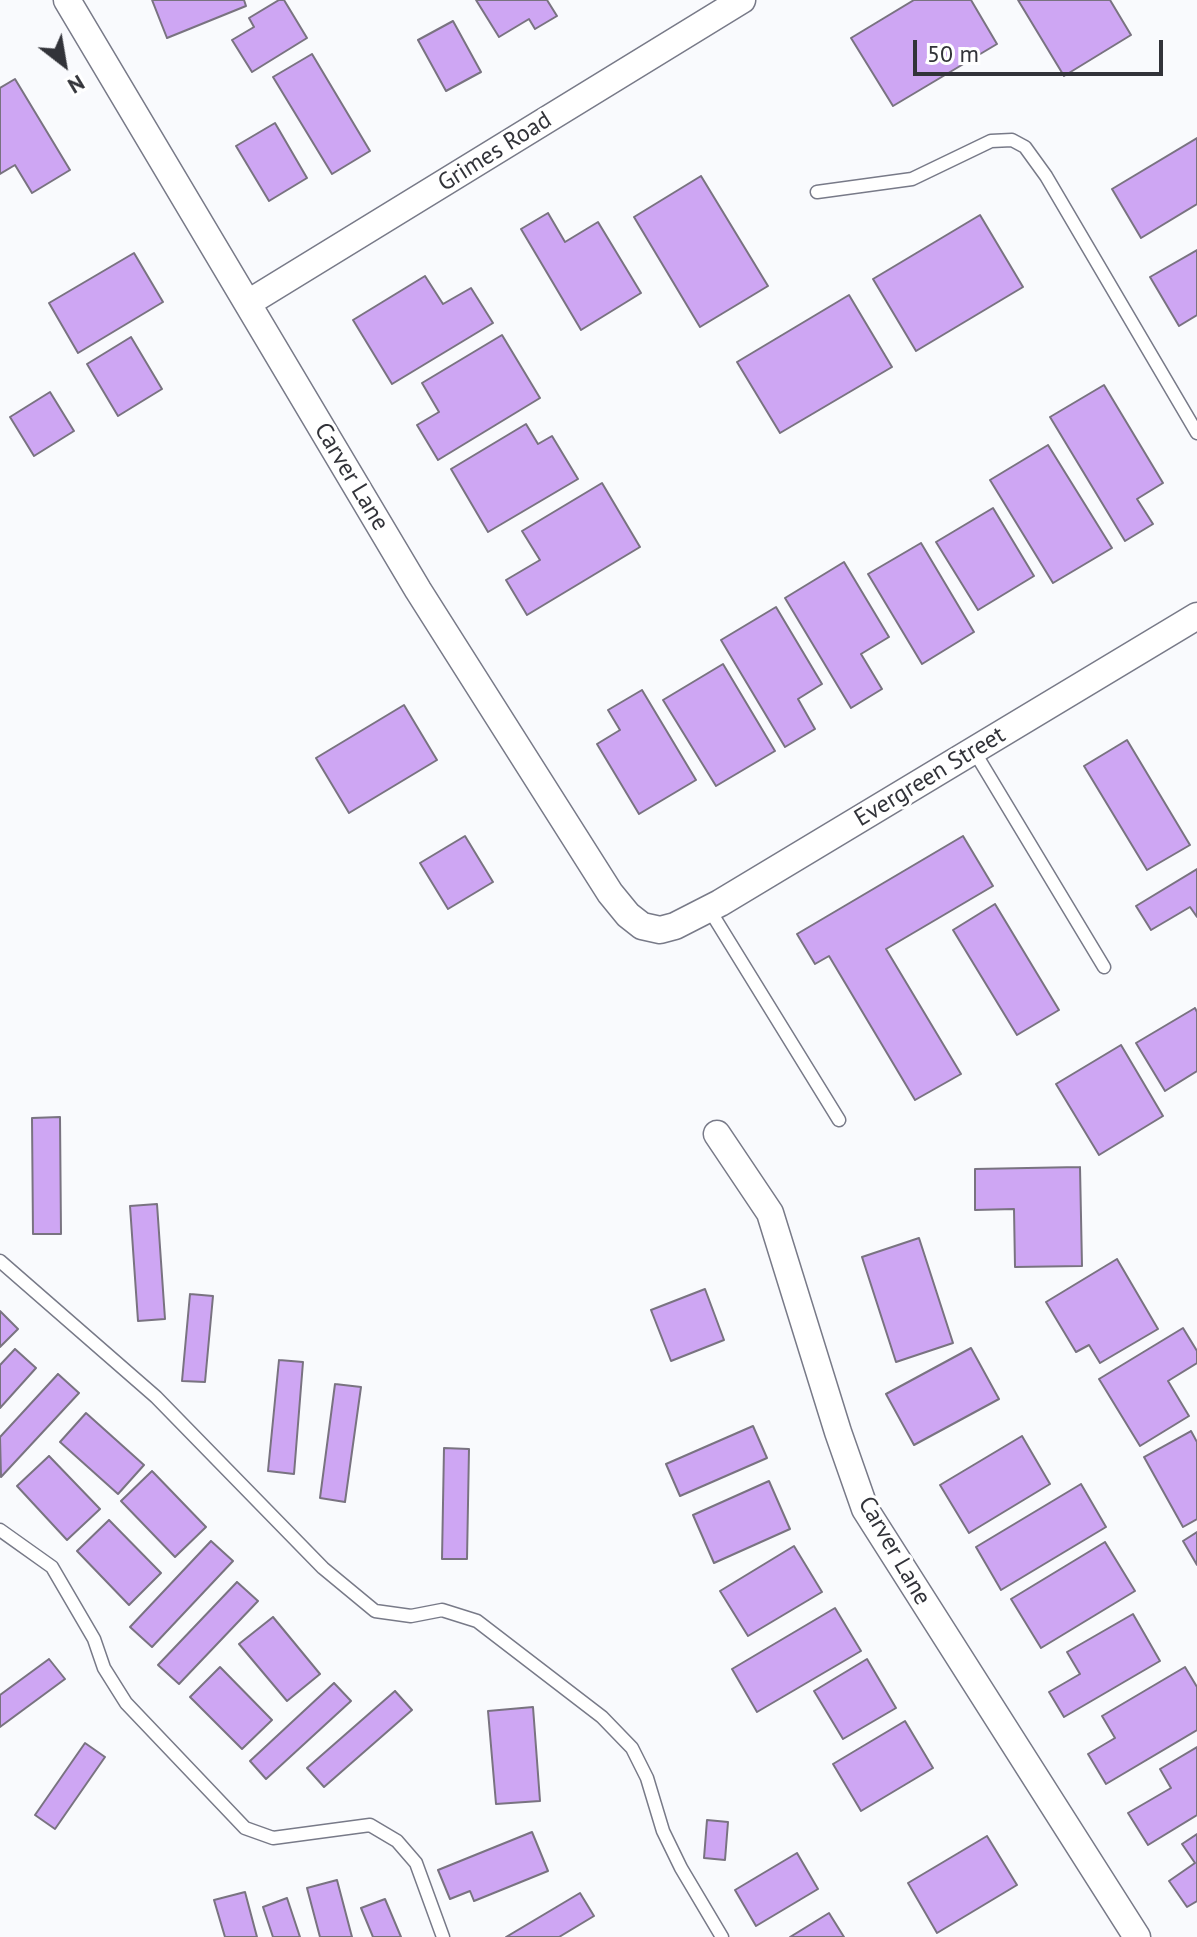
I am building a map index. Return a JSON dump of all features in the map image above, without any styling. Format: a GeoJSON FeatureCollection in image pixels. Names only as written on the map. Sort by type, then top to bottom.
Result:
{"type":"FeatureCollection","features":[{"type":"Feature","properties":{"kind":"street","name":"Carver Lane"},"geometry":{"type":"LineString","coordinates":[[67,0],[418,590],[610,893],[642,926],[660,930]]}},
{"type":"Feature","properties":{"kind":"street","name":"Grimes Road"},"geometry":{"type":"LineString","coordinates":[[248,303],[742,0]]}},
{"type":"Feature","properties":{"kind":"street","name":"Evergreen Street"},"geometry":{"type":"LineString","coordinates":[[660,930],[709,909],[1197,616]]}},
{"type":"Feature","properties":{"kind":"street","name":"Carver Lane"},"geometry":{"type":"LineString","coordinates":[[717,1134],[770,1213],[865,1509],[1137,1937]]}},
{"type":"Feature","properties":{"kind":"lane"},"geometry":{"type":"LineString","coordinates":[[817,192],[912,179],[991,141],[1012,140],[1025,147],[1046,176],[1197,433]]}},
{"type":"Feature","properties":{"kind":"lane"},"geometry":{"type":"LineString","coordinates":[[974,751],[1104,967]]}},
{"type":"Feature","properties":{"kind":"lane"},"geometry":{"type":"LineString","coordinates":[[709,909],[839,1120]]}},
{"type":"Feature","properties":{"kind":"lane"},"geometry":{"type":"LineString","coordinates":[[0,1261],[156,1397],[323,1568],[375,1611],[411,1616],[442,1610],[477,1621],[602,1717],[632,1748],[647,1778],[663,1831],[722,1937]]}},
{"type":"Feature","properties":{"kind":"lane"},"geometry":{"type":"LineString","coordinates":[[0,1530],[52,1567],[94,1639],[104,1668],[126,1703],[245,1828],[273,1838],[370,1825],[397,1841],[416,1863],[443,1937]]}},
{"type":"Feature","properties":{"kind":"building"},"geometry":{"type":"Polygon","coordinates":[[[152,0],[244,0],[246,6],[167,38],[152,0]]]}},
{"type":"Feature","properties":{"kind":"building"},"geometry":{"type":"Polygon","coordinates":[[[284,0],[307,38],[252,72],[232,40],[254,27],[249,18],[284,0]]]}},
{"type":"Feature","properties":{"kind":"building"},"geometry":{"type":"Polygon","coordinates":[[[476,0],[547,0],[557,16],[535,29],[529,19],[499,37],[476,0]]]}},
{"type":"Feature","properties":{"kind":"building"},"geometry":{"type":"Polygon","coordinates":[[[914,0],[971,0],[997,44],[893,106],[851,38],[914,0]]]}},
{"type":"Feature","properties":{"kind":"building"},"geometry":{"type":"Polygon","coordinates":[[[1018,0],[1110,0],[1131,35],[1064,76],[1018,0]]]}},
{"type":"Feature","properties":{"kind":"building"},"geometry":{"type":"Polygon","coordinates":[[[453,21],[481,72],[446,91],[418,40],[453,21]]]}},
{"type":"Feature","properties":{"kind":"building"},"geometry":{"type":"Polygon","coordinates":[[[312,54],[370,151],[332,174],[273,77],[312,54]]]}},
{"type":"Feature","properties":{"kind":"building"},"geometry":{"type":"Polygon","coordinates":[[[15,79],[70,170],[32,193],[15,165],[0,174],[0,88],[15,79]]]}},
{"type":"Feature","properties":{"kind":"building"},"geometry":{"type":"Polygon","coordinates":[[[275,123],[307,178],[269,201],[236,146],[275,123]]]}},
{"type":"Feature","properties":{"kind":"building"},"geometry":{"type":"Polygon","coordinates":[[[1197,138],[1197,204],[1141,238],[1112,189],[1197,138]]]}},
{"type":"Feature","properties":{"kind":"building"},"geometry":{"type":"Polygon","coordinates":[[[701,176],[768,286],[700,327],[634,217],[701,176]]]}},
{"type":"Feature","properties":{"kind":"building"},"geometry":{"type":"Polygon","coordinates":[[[548,213],[565,242],[598,222],[641,293],[581,330],[521,229],[548,213]]]}},
{"type":"Feature","properties":{"kind":"building"},"geometry":{"type":"Polygon","coordinates":[[[980,215],[1023,287],[916,351],[873,279],[980,215]]]}},
{"type":"Feature","properties":{"kind":"building"},"geometry":{"type":"Polygon","coordinates":[[[1197,250],[1197,315],[1179,326],[1150,277],[1197,250]]]}},
{"type":"Feature","properties":{"kind":"building"},"geometry":{"type":"Polygon","coordinates":[[[134,253],[163,302],[78,353],[49,303],[134,253]]]}},
{"type":"Feature","properties":{"kind":"building"},"geometry":{"type":"Polygon","coordinates":[[[425,276],[443,304],[471,288],[493,323],[392,384],[353,320],[425,276]]]}},
{"type":"Feature","properties":{"kind":"building"},"geometry":{"type":"Polygon","coordinates":[[[849,295],[892,367],[780,433],[737,362],[849,295]]]}},
{"type":"Feature","properties":{"kind":"building"},"geometry":{"type":"Polygon","coordinates":[[[502,335],[540,398],[438,460],[417,425],[439,412],[422,383],[502,335]]]}},
{"type":"Feature","properties":{"kind":"building"},"geometry":{"type":"Polygon","coordinates":[[[131,337],[162,389],[118,416],[87,364],[131,337]]]}},
{"type":"Feature","properties":{"kind":"building"},"geometry":{"type":"Polygon","coordinates":[[[1104,385],[1163,483],[1137,499],[1153,524],[1125,541],[1050,417],[1104,385]]]}},
{"type":"Feature","properties":{"kind":"building"},"geometry":{"type":"Polygon","coordinates":[[[50,392],[74,431],[34,456],[10,417],[50,392]]]}},
{"type":"Feature","properties":{"kind":"building"},"geometry":{"type":"Polygon","coordinates":[[[526,424],[538,444],[552,436],[578,479],[488,532],[451,469],[526,424]]]}},
{"type":"Feature","properties":{"kind":"building"},"geometry":{"type":"Polygon","coordinates":[[[1048,445],[1112,548],[1053,583],[990,480],[1048,445]]]}},
{"type":"Feature","properties":{"kind":"building"},"geometry":{"type":"Polygon","coordinates":[[[602,483],[640,547],[527,615],[506,580],[540,560],[522,531],[602,483]]]}},
{"type":"Feature","properties":{"kind":"building"},"geometry":{"type":"Polygon","coordinates":[[[993,508],[1034,576],[978,610],[936,542],[993,508]]]}},
{"type":"Feature","properties":{"kind":"building"},"geometry":{"type":"Polygon","coordinates":[[[921,543],[974,632],[922,664],[868,574],[921,543]]]}},
{"type":"Feature","properties":{"kind":"building"},"geometry":{"type":"Polygon","coordinates":[[[844,562],[889,637],[861,654],[882,689],[851,708],[785,598],[844,562]]]}},
{"type":"Feature","properties":{"kind":"building"},"geometry":{"type":"Polygon","coordinates":[[[776,607],[822,684],[798,699],[815,729],[785,747],[721,640],[776,607]]]}},
{"type":"Feature","properties":{"kind":"building"},"geometry":{"type":"Polygon","coordinates":[[[723,664],[775,751],[716,786],[663,700],[723,664]]]}},
{"type":"Feature","properties":{"kind":"building"},"geometry":{"type":"Polygon","coordinates":[[[642,690],[696,780],[639,814],[597,744],[620,730],[608,710],[642,690]]]}},
{"type":"Feature","properties":{"kind":"building"},"geometry":{"type":"Polygon","coordinates":[[[404,705],[437,760],[349,813],[316,758],[404,705]]]}},
{"type":"Feature","properties":{"kind":"building"},"geometry":{"type":"Polygon","coordinates":[[[1127,740],[1190,845],[1147,870],[1084,766],[1127,740]]]}},
{"type":"Feature","properties":{"kind":"building"},"geometry":{"type":"Polygon","coordinates":[[[465,836],[493,882],[448,909],[420,863],[465,836]]]}},
{"type":"Feature","properties":{"kind":"building"},"geometry":{"type":"Polygon","coordinates":[[[963,836],[993,886],[886,949],[961,1074],[915,1100],[829,956],[815,964],[797,934],[963,836]]]}},
{"type":"Feature","properties":{"kind":"building"},"geometry":{"type":"Polygon","coordinates":[[[1197,869],[1197,917],[1190,907],[1151,930],[1136,906],[1197,869]]]}},
{"type":"Feature","properties":{"kind":"building"},"geometry":{"type":"Polygon","coordinates":[[[995,904],[1059,1010],[1017,1035],[953,930],[995,904]]]}},
{"type":"Feature","properties":{"kind":"building"},"geometry":{"type":"Polygon","coordinates":[[[1195,1008],[1197,1071],[1165,1091],[1136,1043],[1195,1008]]]}},
{"type":"Feature","properties":{"kind":"building"},"geometry":{"type":"Polygon","coordinates":[[[1121,1045],[1163,1116],[1099,1155],[1056,1084],[1121,1045]]]}},
{"type":"Feature","properties":{"kind":"building"},"geometry":{"type":"Polygon","coordinates":[[[60,1117],[61,1234],[33,1234],[32,1118],[60,1117]]]}},
{"type":"Feature","properties":{"kind":"building"},"geometry":{"type":"Polygon","coordinates":[[[1080,1167],[1082,1266],[1015,1267],[1014,1209],[975,1210],[975,1169],[1080,1167]]]}},
{"type":"Feature","properties":{"kind":"building"},"geometry":{"type":"Polygon","coordinates":[[[157,1204],[165,1319],[138,1321],[130,1206],[157,1204]]]}},
{"type":"Feature","properties":{"kind":"building"},"geometry":{"type":"Polygon","coordinates":[[[919,1238],[953,1343],[896,1362],[862,1257],[919,1238]]]}},
{"type":"Feature","properties":{"kind":"building"},"geometry":{"type":"Polygon","coordinates":[[[1117,1259],[1158,1329],[1100,1363],[1089,1345],[1076,1352],[1046,1302],[1117,1259]]]}},
{"type":"Feature","properties":{"kind":"building"},"geometry":{"type":"Polygon","coordinates":[[[705,1289],[724,1340],[671,1361],[651,1310],[705,1289]]]}},
{"type":"Feature","properties":{"kind":"building"},"geometry":{"type":"Polygon","coordinates":[[[190,1294],[213,1296],[205,1382],[182,1381],[190,1294]]]}},
{"type":"Feature","properties":{"kind":"building"},"geometry":{"type":"Polygon","coordinates":[[[0,1311],[18,1329],[0,1347],[0,1311]]]}},
{"type":"Feature","properties":{"kind":"building"},"geometry":{"type":"Polygon","coordinates":[[[1183,1328],[1197,1351],[1197,1363],[1168,1381],[1189,1416],[1140,1446],[1099,1379],[1183,1328]]]}},
{"type":"Feature","properties":{"kind":"building"},"geometry":{"type":"Polygon","coordinates":[[[971,1348],[999,1399],[914,1445],[886,1394],[971,1348]]]}},
{"type":"Feature","properties":{"kind":"building"},"geometry":{"type":"Polygon","coordinates":[[[15,1349],[36,1368],[0,1408],[0,1365],[15,1349]]]}},
{"type":"Feature","properties":{"kind":"building"},"geometry":{"type":"Polygon","coordinates":[[[279,1360],[303,1362],[294,1474],[268,1471],[279,1360]]]}},
{"type":"Feature","properties":{"kind":"building"},"geometry":{"type":"Polygon","coordinates":[[[58,1374],[79,1393],[1,1477],[0,1437],[58,1374]]]}},
{"type":"Feature","properties":{"kind":"building"},"geometry":{"type":"Polygon","coordinates":[[[335,1384],[361,1387],[345,1502],[320,1498],[335,1384]]]}},
{"type":"Feature","properties":{"kind":"building"},"geometry":{"type":"Polygon","coordinates":[[[86,1413],[144,1465],[118,1494],[60,1442],[86,1413]]]}},
{"type":"Feature","properties":{"kind":"building"},"geometry":{"type":"Polygon","coordinates":[[[753,1426],[767,1458],[680,1496],[666,1464],[753,1426]]]}},
{"type":"Feature","properties":{"kind":"building"},"geometry":{"type":"Polygon","coordinates":[[[1191,1431],[1197,1442],[1197,1519],[1183,1527],[1144,1457],[1191,1431]]]}},
{"type":"Feature","properties":{"kind":"building"},"geometry":{"type":"Polygon","coordinates":[[[1022,1436],[1050,1484],[969,1533],[940,1485],[1022,1436]]]}},
{"type":"Feature","properties":{"kind":"building"},"geometry":{"type":"Polygon","coordinates":[[[444,1448],[469,1449],[467,1559],[442,1559],[444,1448]]]}},
{"type":"Feature","properties":{"kind":"building"},"geometry":{"type":"Polygon","coordinates":[[[49,1456],[100,1509],[67,1540],[17,1486],[49,1456]]]}},
{"type":"Feature","properties":{"kind":"building"},"geometry":{"type":"Polygon","coordinates":[[[152,1471],[206,1527],[175,1557],[121,1501],[152,1471]]]}},
{"type":"Feature","properties":{"kind":"building"},"geometry":{"type":"Polygon","coordinates":[[[769,1481],[790,1529],[714,1563],[693,1515],[769,1481]]]}},
{"type":"Feature","properties":{"kind":"building"},"geometry":{"type":"Polygon","coordinates":[[[1081,1484],[1106,1527],[1001,1590],[976,1547],[1081,1484]]]}},
{"type":"Feature","properties":{"kind":"building"},"geometry":{"type":"Polygon","coordinates":[[[109,1520],[161,1573],[129,1605],[77,1551],[109,1520]]]}},
{"type":"Feature","properties":{"kind":"building"},"geometry":{"type":"Polygon","coordinates":[[[1197,1532],[1197,1565],[1183,1541],[1197,1532]]]}},
{"type":"Feature","properties":{"kind":"building"},"geometry":{"type":"Polygon","coordinates":[[[211,1541],[233,1561],[152,1647],[130,1627],[211,1541]]]}},
{"type":"Feature","properties":{"kind":"building"},"geometry":{"type":"Polygon","coordinates":[[[1105,1542],[1135,1591],[1041,1648],[1011,1599],[1105,1542]]]}},
{"type":"Feature","properties":{"kind":"building"},"geometry":{"type":"Polygon","coordinates":[[[794,1546],[822,1592],[748,1636],[720,1591],[794,1546]]]}},
{"type":"Feature","properties":{"kind":"building"},"geometry":{"type":"Polygon","coordinates":[[[237,1582],[258,1601],[179,1684],[158,1665],[237,1582]]]}},
{"type":"Feature","properties":{"kind":"building"},"geometry":{"type":"Polygon","coordinates":[[[835,1608],[861,1651],[757,1712],[732,1669],[835,1608]]]}},
{"type":"Feature","properties":{"kind":"building"},"geometry":{"type":"Polygon","coordinates":[[[1133,1614],[1160,1661],[1064,1717],[1049,1692],[1080,1674],[1067,1652],[1133,1614]]]}},
{"type":"Feature","properties":{"kind":"building"},"geometry":{"type":"Polygon","coordinates":[[[273,1617],[320,1674],[287,1701],[239,1644],[273,1617]]]}},
{"type":"Feature","properties":{"kind":"building"},"geometry":{"type":"Polygon","coordinates":[[[49,1659],[65,1679],[0,1727],[0,1695],[49,1659]]]}},
{"type":"Feature","properties":{"kind":"building"},"geometry":{"type":"Polygon","coordinates":[[[867,1659],[896,1708],[843,1739],[814,1691],[867,1659]]]}},
{"type":"Feature","properties":{"kind":"building"},"geometry":{"type":"Polygon","coordinates":[[[220,1667],[272,1720],[242,1749],[190,1697],[220,1667]]]}},
{"type":"Feature","properties":{"kind":"building"},"geometry":{"type":"Polygon","coordinates":[[[1185,1667],[1197,1687],[1197,1730],[1106,1784],[1088,1754],[1115,1738],[1102,1716],[1185,1667]]]}},
{"type":"Feature","properties":{"kind":"building"},"geometry":{"type":"Polygon","coordinates":[[[334,1683],[351,1701],[266,1779],[250,1761],[334,1683]]]}},
{"type":"Feature","properties":{"kind":"building"},"geometry":{"type":"Polygon","coordinates":[[[395,1691],[412,1710],[324,1787],[307,1768],[395,1691]]]}},
{"type":"Feature","properties":{"kind":"building"},"geometry":{"type":"Polygon","coordinates":[[[533,1707],[540,1801],[496,1804],[488,1711],[533,1707]]]}},
{"type":"Feature","properties":{"kind":"building"},"geometry":{"type":"Polygon","coordinates":[[[905,1721],[933,1768],[861,1811],[833,1764],[905,1721]]]}},
{"type":"Feature","properties":{"kind":"building"},"geometry":{"type":"Polygon","coordinates":[[[85,1743],[105,1757],[55,1829],[35,1815],[85,1743]]]}},
{"type":"Feature","properties":{"kind":"building"},"geometry":{"type":"Polygon","coordinates":[[[1197,1747],[1197,1815],[1148,1845],[1128,1813],[1171,1788],[1160,1769],[1197,1747]]]}},
{"type":"Feature","properties":{"kind":"building"},"geometry":{"type":"Polygon","coordinates":[[[707,1820],[728,1822],[725,1860],[704,1858],[707,1820]]]}},
{"type":"Feature","properties":{"kind":"building"},"geometry":{"type":"Polygon","coordinates":[[[532,1832],[548,1871],[474,1901],[470,1891],[450,1899],[438,1870],[532,1832]]]}},
{"type":"Feature","properties":{"kind":"building"},"geometry":{"type":"Polygon","coordinates":[[[1197,1834],[1197,1901],[1187,1907],[1169,1881],[1195,1863],[1182,1844],[1197,1834]]]}},
{"type":"Feature","properties":{"kind":"building"},"geometry":{"type":"Polygon","coordinates":[[[987,1836],[1017,1885],[937,1933],[908,1883],[987,1836]]]}},
{"type":"Feature","properties":{"kind":"building"},"geometry":{"type":"Polygon","coordinates":[[[797,1853],[818,1889],[756,1926],[735,1890],[797,1853]]]}},
{"type":"Feature","properties":{"kind":"building"},"geometry":{"type":"Polygon","coordinates":[[[337,1880],[352,1937],[320,1937],[307,1888],[337,1880]]]}},
{"type":"Feature","properties":{"kind":"building"},"geometry":{"type":"Polygon","coordinates":[[[245,1892],[257,1937],[225,1937],[214,1900],[245,1892]]]}},
{"type":"Feature","properties":{"kind":"building"},"geometry":{"type":"Polygon","coordinates":[[[580,1893],[594,1916],[559,1937],[506,1937],[580,1893]]]}},
{"type":"Feature","properties":{"kind":"building"},"geometry":{"type":"Polygon","coordinates":[[[287,1898],[300,1937],[273,1937],[263,1907],[287,1898]]]}},
{"type":"Feature","properties":{"kind":"building"},"geometry":{"type":"Polygon","coordinates":[[[385,1899],[401,1937],[373,1937],[361,1908],[385,1899]]]}},
{"type":"Feature","properties":{"kind":"building"},"geometry":{"type":"Polygon","coordinates":[[[829,1913],[844,1937],[790,1937],[829,1913]]]}}]}
